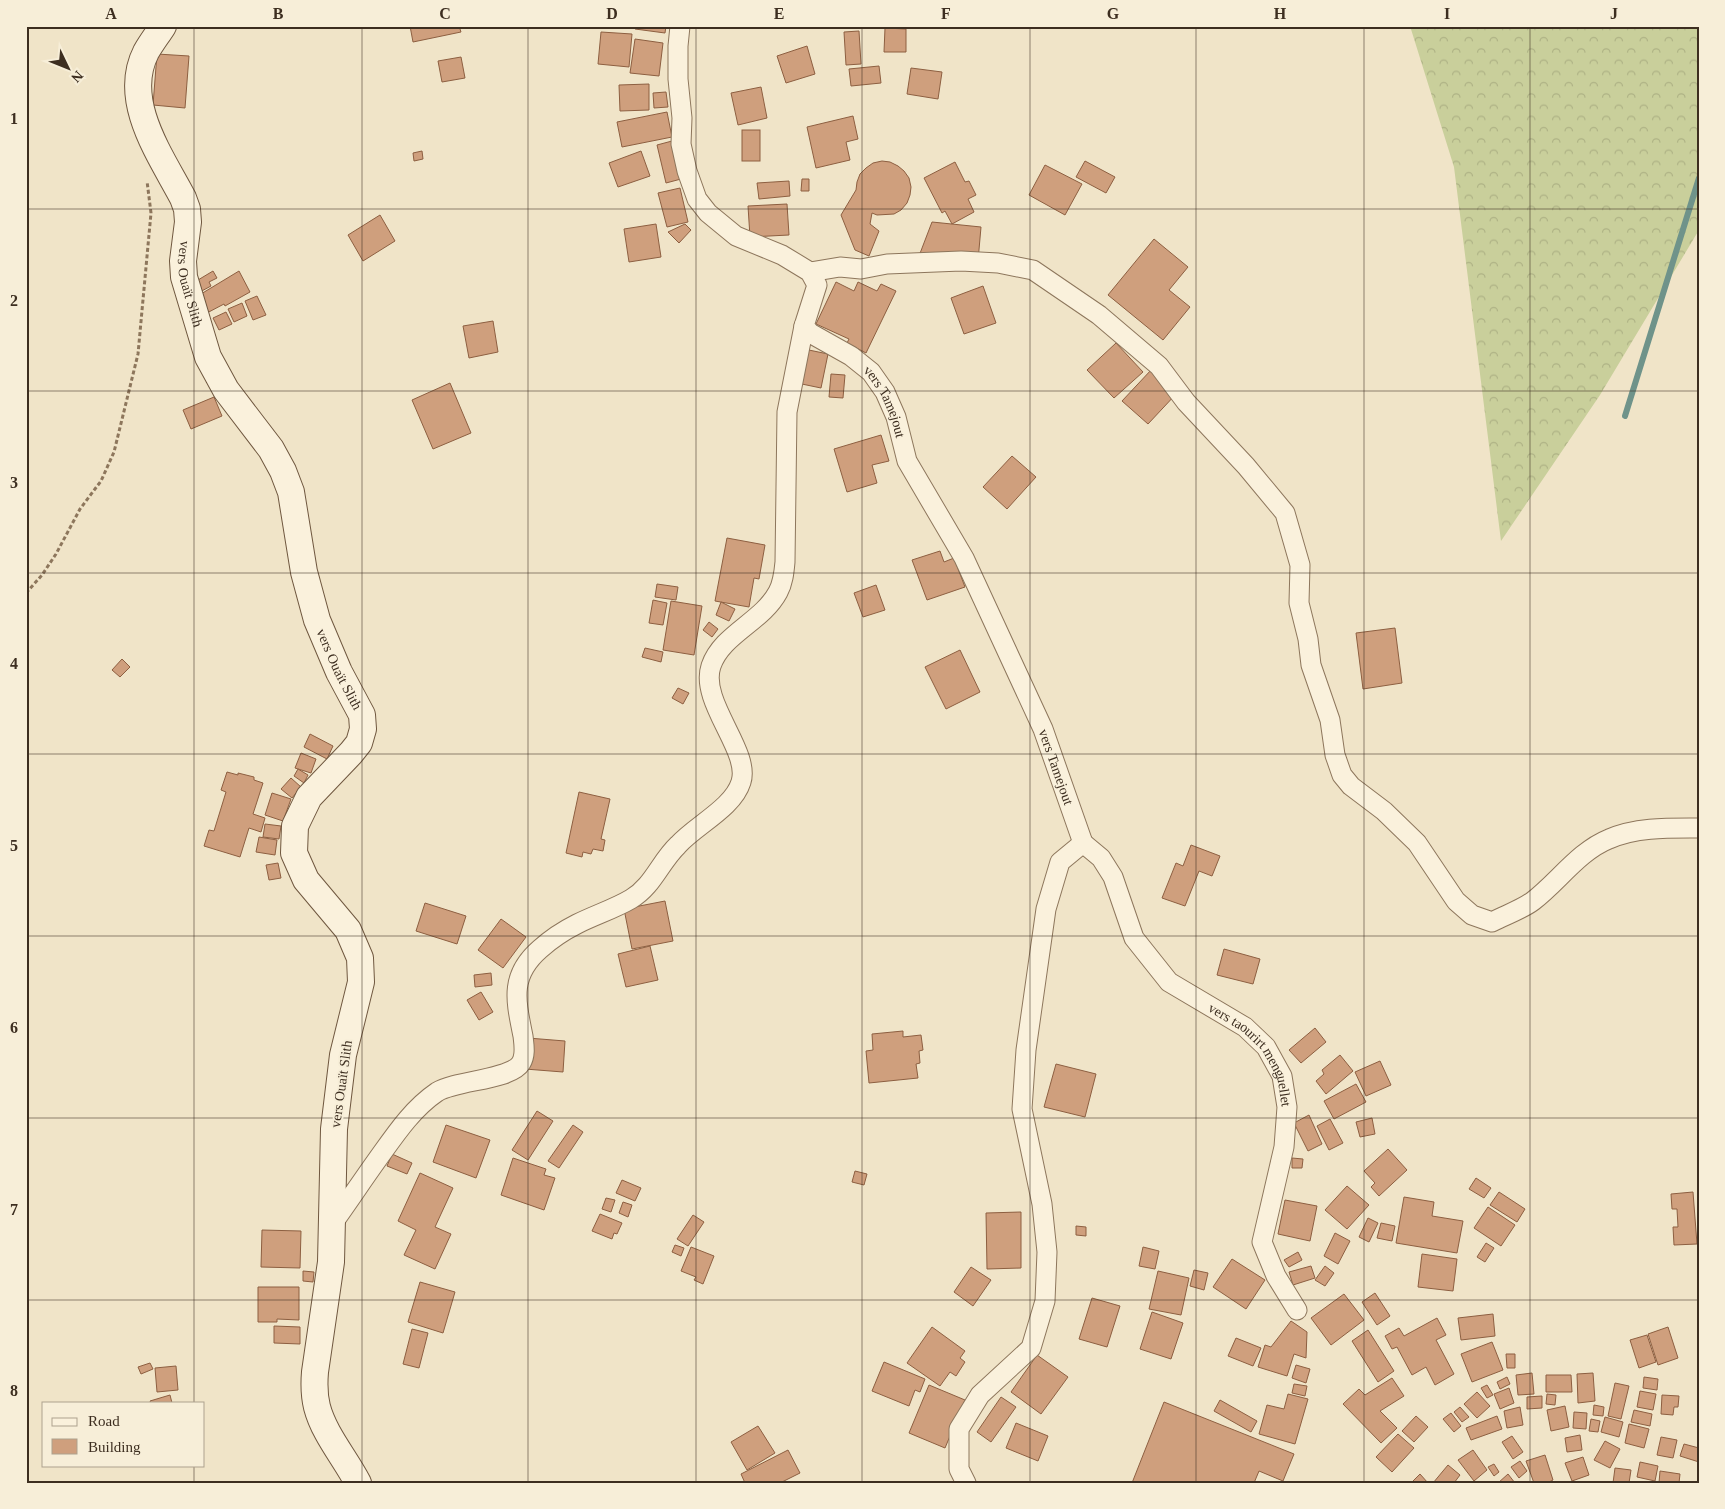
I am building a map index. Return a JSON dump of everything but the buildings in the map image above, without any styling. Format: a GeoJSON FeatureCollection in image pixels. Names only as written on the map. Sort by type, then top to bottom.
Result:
{"type":"FeatureCollection","features":[{"type":"Feature","properties":{"kind":"street","name":"vers Ouaït Slith"},"geometry":{"type":"LineString","coordinates":[[163,26],[146,52],[139,75],[138,98],[144,122],[187,209],[188,222],[183,261],[188,292],[208,357],[217,376],[271,449],[283,471],[290,492],[304,572],[317,620],[339,672],[362,715],[363,729],[359,743],[351,754],[309,797],[295,826],[294,853],[306,880],[348,930],[360,958],[361,982],[343,1055],[334,1129],[331,1262],[314,1391],[317,1408],[323,1424],[358,1483]]}},
{"type":"Feature","properties":{"kind":"street"},"geometry":{"type":"LineString","coordinates":[[333,1223],[402,1124],[421,1105],[438,1092],[454,1085],[512,1071],[521,1064],[524,1055],[524,1045],[516,1000],[518,980],[526,962],[540,948],[575,925],[632,899],[650,884],[664,861],[678,844],[725,805],[735,795],[742,781],[744,767],[717,707],[711,688],[711,667],[720,650],[765,609],[776,595],[783,580],[786,562],[787,412],[804,326],[817,285],[810,272],[782,255],[736,236],[708,213],[696,198],[686,172],[681,144],[682,118],[678,62],[680,26]]}},
{"type":"Feature","properties":{"kind":"street"},"geometry":{"type":"LineString","coordinates":[[810,272],[840,267],[861,269],[887,264],[961,260],[998,263],[1032,270],[1099,315],[1159,366],[1186,402],[1246,466],[1285,513],[1300,565],[1299,603],[1308,639],[1311,665],[1330,720],[1335,755],[1342,775],[1351,786],[1384,811],[1417,843],[1456,901],[1472,915],[1492,922],[1531,903],[1565,873],[1584,853],[1608,839],[1654,828],[1699,828]]}},
{"type":"Feature","properties":{"kind":"street","name":"vers Tamejout"},"geometry":{"type":"LineString","coordinates":[[804,326],[810,333],[851,356],[872,372],[885,392],[896,417],[908,461],[964,558],[1043,729],[1083,843]]}},
{"type":"Feature","properties":{"kind":"street"},"geometry":{"type":"LineString","coordinates":[[966,1483],[959,1469],[960,1429],[980,1395],[1031,1348],[1045,1301],[1047,1252],[1043,1213],[1022,1109],[1026,1050],[1046,909],[1060,862],[1083,843]]}},
{"type":"Feature","properties":{"kind":"street","name":"vers taourirt menguellet"},"geometry":{"type":"LineString","coordinates":[[1083,843],[1101,858],[1113,878],[1134,938],[1169,982],[1245,1027],[1266,1047],[1282,1076],[1286,1107],[1284,1147],[1262,1242],[1276,1276],[1297,1310]]}},
{"type":"Feature","properties":{"kind":"path"},"geometry":{"type":"LineString","coordinates":[[26,593],[42,575],[56,554],[80,509],[101,481],[114,452],[138,354],[151,213],[146,180]]}},
{"type":"Feature","properties":{"kind":"green space"},"geometry":{"type":"Polygon","coordinates":[[[1410,26],[1699,26],[1699,230],[1600,395],[1501,541],[1454,167],[1410,26]]]}},
{"type":"Feature","properties":{"kind":"waterway"},"geometry":{"type":"LineString","coordinates":[[1625,416],[1699,178]]}}]}
